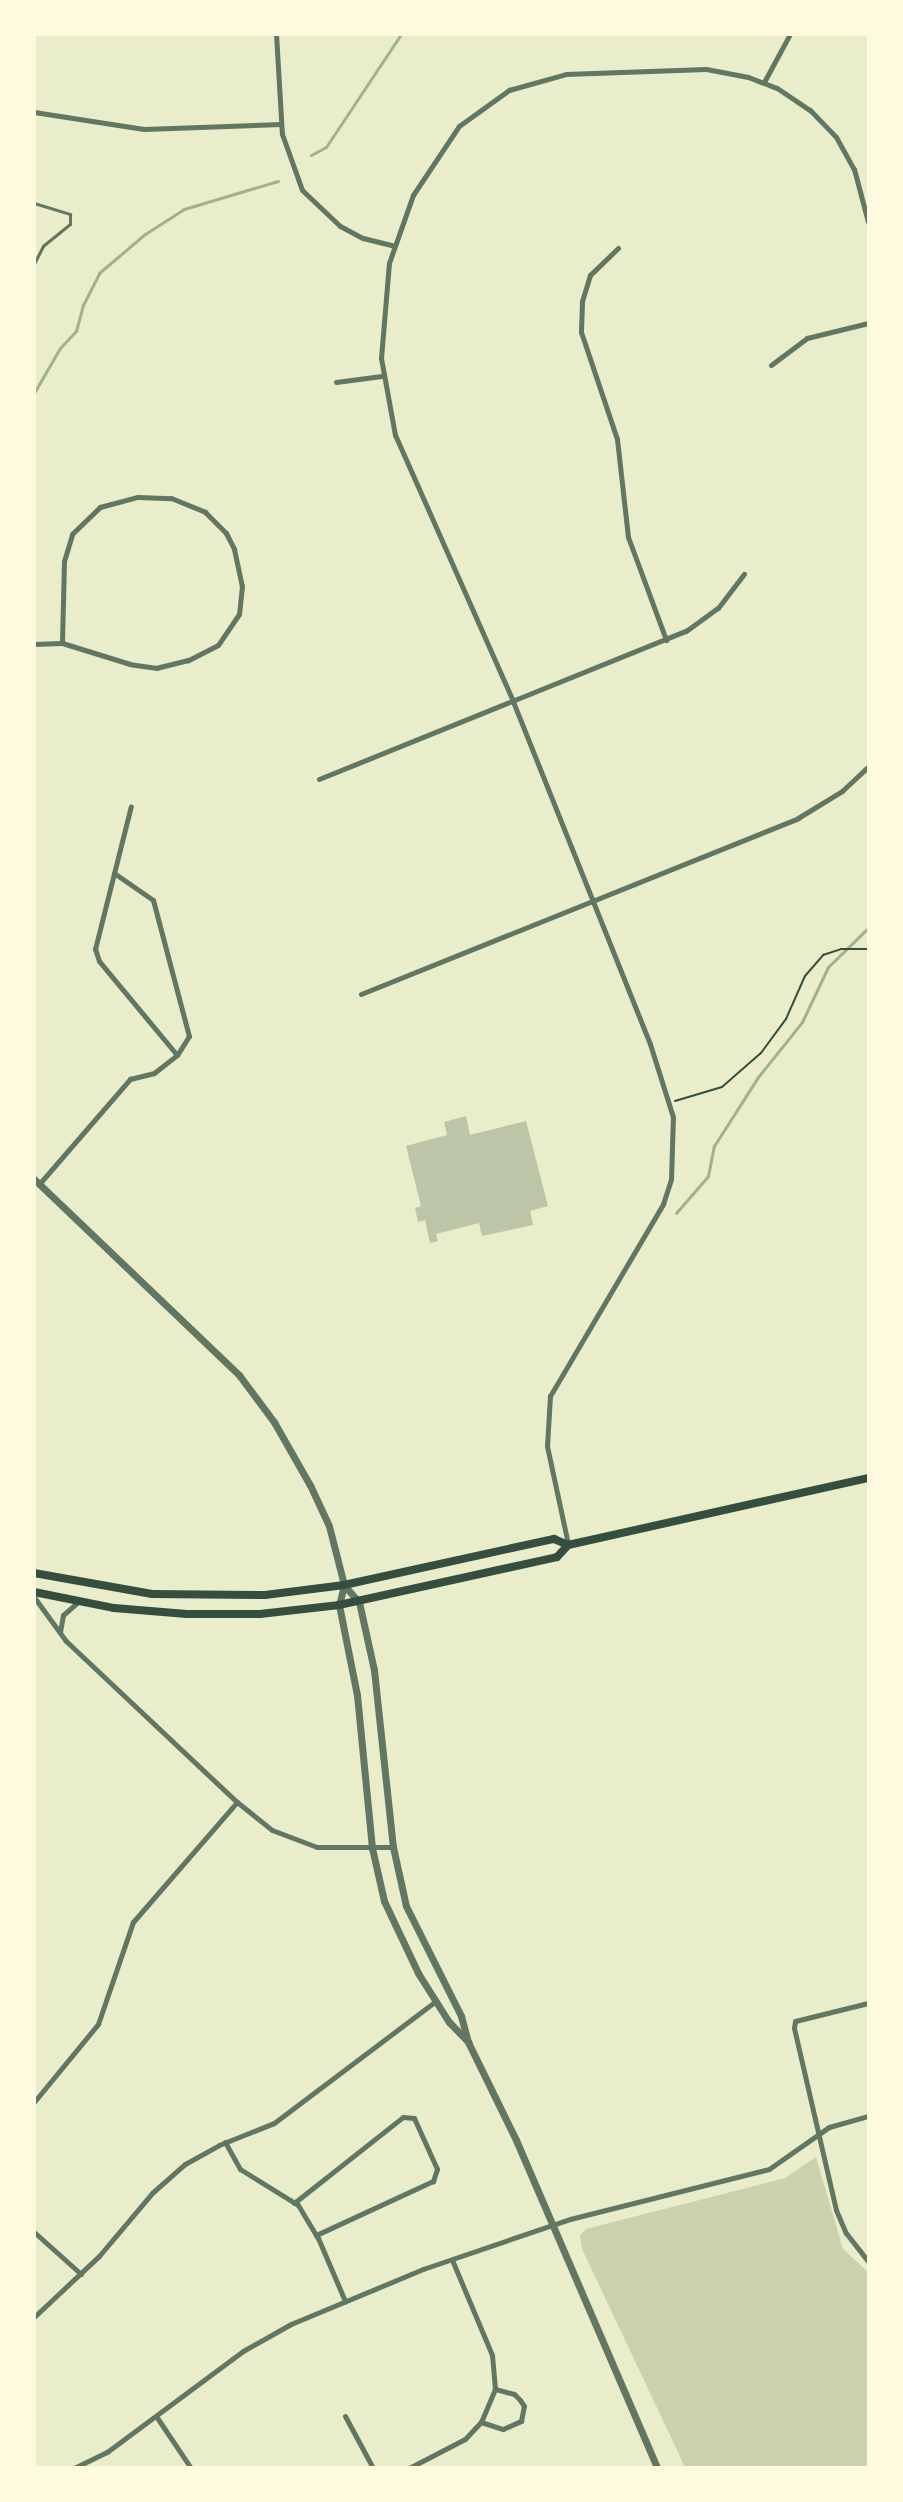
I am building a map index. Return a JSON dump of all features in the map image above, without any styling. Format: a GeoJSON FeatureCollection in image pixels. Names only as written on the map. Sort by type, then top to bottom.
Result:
{"type":"FeatureCollection","features":[{"type":"Feature","properties":{"kind":"main road"},"geometry":{"type":"LineString","coordinates":[[34,1592],[78,1602],[152,1612],[222,1615],[339,1605],[557,1557],[568,1545],[868,1478]]}},
{"type":"Feature","properties":{"kind":"main road"},"geometry":{"type":"LineString","coordinates":[[34,1573],[101,1587],[178,1596],[264,1595],[344,1585],[554,1539],[568,1545]]}},
{"type":"Feature","properties":{"kind":"street"},"geometry":{"type":"LineString","coordinates":[[276,34],[281,124],[293,172],[313,204],[354,234],[394,246]]}},
{"type":"Feature","properties":{"kind":"street"},"geometry":{"type":"LineString","coordinates":[[764,82],[790,34]]}},
{"type":"Feature","properties":{"kind":"street"},"geometry":{"type":"LineString","coordinates":[[568,1545],[548,1446],[550,1396],[589,1326],[642,1246],[663,1204],[674,1149],[670,1103],[513,701],[403,459],[382,376],[382,309],[394,246],[413,195],[451,136],[471,115],[509,90],[554,76],[629,71],[721,70],[764,82],[796,99],[836,137],[854,169],[868,222]]}},
{"type":"Feature","properties":{"kind":"street"},"geometry":{"type":"LineString","coordinates":[[35,112],[144,129],[281,124]]}},
{"type":"Feature","properties":{"kind":"street"},"geometry":{"type":"LineString","coordinates":[[618,248],[590,275],[582,302],[581,332],[617,439],[628,537],[666,640]]}},
{"type":"Feature","properties":{"kind":"street"},"geometry":{"type":"LineString","coordinates":[[771,365],[807,338],[868,323]]}},
{"type":"Feature","properties":{"kind":"street"},"geometry":{"type":"LineString","coordinates":[[336,382],[382,376]]}},
{"type":"Feature","properties":{"kind":"street"},"geometry":{"type":"LineString","coordinates":[[34,644],[62,644],[130,664],[157,668],[188,660],[218,645],[234,625],[242,600],[240,568],[226,534],[192,504],[171,498],[125,498],[100,507],[76,529],[67,546],[62,644]]}},
{"type":"Feature","properties":{"kind":"street"},"geometry":{"type":"LineString","coordinates":[[319,779],[666,640],[711,615],[744,574]]}},
{"type":"Feature","properties":{"kind":"street"},"geometry":{"type":"LineString","coordinates":[[361,994],[798,818],[842,791],[868,767]]}},
{"type":"Feature","properties":{"kind":"street"},"geometry":{"type":"LineString","coordinates":[[131,806],[97,934],[99,961],[177,1055]]}},
{"type":"Feature","properties":{"kind":"street"},"geometry":{"type":"LineString","coordinates":[[114,873],[153,900],[189,1036],[177,1055],[154,1073],[130,1079],[37,1181],[209,1344],[252,1391],[290,1449],[322,1510],[344,1585],[359,1602],[380,1704],[393,1847],[406,1905],[461,2016],[468,2042],[554,2227],[657,2468]]}},
{"type":"Feature","properties":{"kind":"street"},"geometry":{"type":"LineString","coordinates":[[344,1585],[339,1605],[362,1725],[372,1848],[393,1928],[436,2001],[468,2042]]}},
{"type":"Feature","properties":{"kind":"street"},"geometry":{"type":"LineString","coordinates":[[34,1597],[61,1634],[237,1802],[272,1830],[302,1843],[337,1849],[393,1847]]}},
{"type":"Feature","properties":{"kind":"street"},"geometry":{"type":"LineString","coordinates":[[61,1634],[63,1615],[78,1602]]}},
{"type":"Feature","properties":{"kind":"street"},"geometry":{"type":"LineString","coordinates":[[34,2102],[98,2024],[133,1922],[237,1802]]}},
{"type":"Feature","properties":{"kind":"street"},"geometry":{"type":"LineString","coordinates":[[34,2317],[81,2274],[152,2193],[185,2164],[225,2142],[288,2114],[436,2001]]}},
{"type":"Feature","properties":{"kind":"street"},"geometry":{"type":"LineString","coordinates":[[868,2003],[795,2021],[805,2080],[821,2134],[836,2210],[846,2233],[868,2261]]}},
{"type":"Feature","properties":{"kind":"street"},"geometry":{"type":"LineString","coordinates":[[74,2468],[99,2457],[243,2351],[345,2301],[452,2260],[638,2200],[769,2169],[829,2127],[868,2116]]}},
{"type":"Feature","properties":{"kind":"street"},"geometry":{"type":"LineString","coordinates":[[294,2203],[403,2117],[414,2118],[437,2169],[433,2181],[316,2235]]}},
{"type":"Feature","properties":{"kind":"street"},"geometry":{"type":"LineString","coordinates":[[225,2142],[240,2169],[294,2203],[316,2235],[345,2301]]}},
{"type":"Feature","properties":{"kind":"street"},"geometry":{"type":"LineString","coordinates":[[34,2232],[81,2274]]}},
{"type":"Feature","properties":{"kind":"street"},"geometry":{"type":"LineString","coordinates":[[409,2468],[457,2445],[481,2422],[495,2389],[492,2355],[452,2260]]}},
{"type":"Feature","properties":{"kind":"street"},"geometry":{"type":"LineString","coordinates":[[481,2422],[503,2429],[521,2421],[524,2406],[520,2400],[514,2394],[495,2389]]}},
{"type":"Feature","properties":{"kind":"street"},"geometry":{"type":"LineString","coordinates":[[156,2416],[191,2468]]}},
{"type":"Feature","properties":{"kind":"street"},"geometry":{"type":"LineString","coordinates":[[345,2416],[373,2468]]}},
{"type":"Feature","properties":{"kind":"lane"},"geometry":{"type":"LineString","coordinates":[[34,203],[70,214],[70,224],[43,246],[34,264]]}},
{"type":"Feature","properties":{"kind":"path"},"geometry":{"type":"LineString","coordinates":[[670,1103],[722,1087],[761,1053],[786,1018],[805,976],[823,956],[841,949],[868,949]]}},
{"type":"Feature","properties":{"kind":"green space"},"geometry":{"type":"Polygon","coordinates":[[[816,2157],[843,2249],[868,2272],[868,2467],[685,2467],[582,2249],[580,2235],[586,2229],[785,2178],[816,2157]]]}},
{"type":"Feature","properties":{"kind":"building"},"geometry":{"type":"Polygon","coordinates":[[[466,1116],[470,1135],[526,1121],[548,1206],[530,1211],[533,1225],[482,1236],[479,1223],[436,1234],[438,1241],[430,1243],[425,1220],[418,1222],[415,1208],[421,1206],[406,1146],[447,1135],[444,1122],[466,1116]]]}},
{"type":"Feature","properties":{"kind":"waterway"},"geometry":{"type":"LineString","coordinates":[[311,155],[326,147],[401,34]]}},
{"type":"Feature","properties":{"kind":"waterway"},"geometry":{"type":"LineString","coordinates":[[34,393],[60,348],[76,331],[83,305],[99,273],[145,234],[184,209],[278,181]]}},
{"type":"Feature","properties":{"kind":"waterway"},"geometry":{"type":"LineString","coordinates":[[676,1213],[708,1176],[714,1146],[758,1077],[802,1022],[828,967],[868,928]]}}]}
